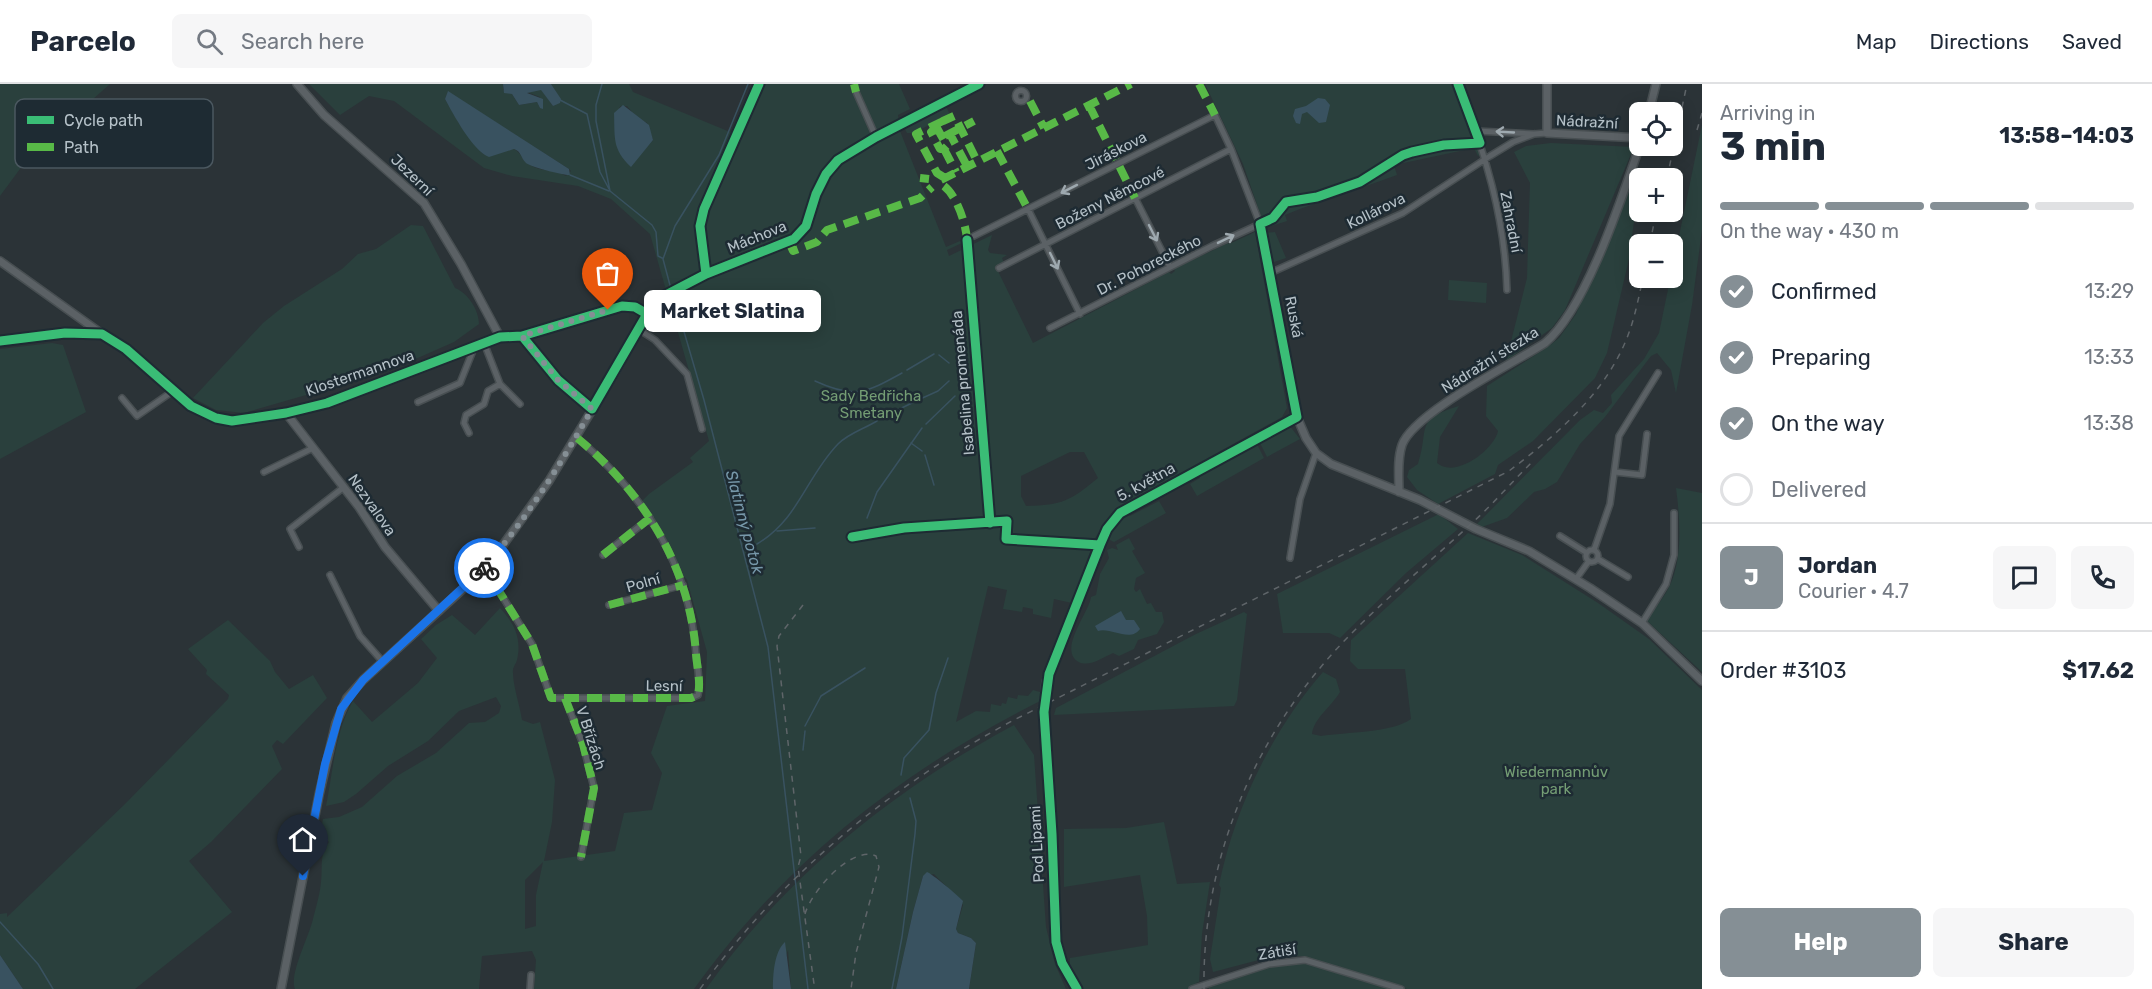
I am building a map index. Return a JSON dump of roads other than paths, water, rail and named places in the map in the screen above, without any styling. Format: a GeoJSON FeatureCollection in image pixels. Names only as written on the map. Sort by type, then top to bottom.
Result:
{"type":"FeatureCollection","features":[{"type":"Feature","properties":{"kind":"street","name":"Jezerní"},"geometry":{"type":"LineString","coordinates":[[297,84],[324,115],[424,203],[461,264],[500,337]]}},
{"type":"Feature","properties":{"kind":"street","name":"Máchova"},"geometry":{"type":"LineString","coordinates":[[281,989],[336,723],[347,698],[484,567],[520,522],[576,437],[656,301],[705,274],[794,239],[806,226],[816,194],[832,166],[846,154],[979,84]]}},
{"type":"Feature","properties":{"kind":"street"},"geometry":{"type":"LineString","coordinates":[[1017,84],[1020,90],[1026,93],[1028,99],[1021,102],[1016,99],[1016,94],[1020,90]]}},
{"type":"Feature","properties":{"kind":"street","name":"Zahradní"},"geometry":{"type":"LineString","coordinates":[[1458,84],[1485,159],[1504,237],[1507,290]]}},
{"type":"Feature","properties":{"kind":"street"},"geometry":{"type":"LineString","coordinates":[[1547,84],[1547,133]]}},
{"type":"Feature","properties":{"kind":"street"},"geometry":{"type":"LineString","coordinates":[[1652,102],[1656,84]]}},
{"type":"Feature","properties":{"kind":"street"},"geometry":{"type":"LineString","coordinates":[[856,92],[876,137]]}},
{"type":"Feature","properties":{"kind":"street","name":"Ruská"},"geometry":{"type":"LineString","coordinates":[[1215,115],[1231,149],[1260,224],[1297,417],[1316,453]]}},
{"type":"Feature","properties":{"kind":"street","name":"Jiráskova"},"geometry":{"type":"LineString","coordinates":[[974,236],[1215,115]]}},
{"type":"Feature","properties":{"kind":"street","name":"Nádražní"},"geometry":{"type":"LineString","coordinates":[[1476,131],[1629,137]]}},
{"type":"Feature","properties":{"kind":"street","name":"Nádražní"},"geometry":{"type":"LineString","coordinates":[[1485,159],[1513,142],[1534,134]]}},
{"type":"Feature","properties":{"kind":"street","name":"Boženy Němcové"},"geometry":{"type":"LineString","coordinates":[[999,268],[1231,149]]}},
{"type":"Feature","properties":{"kind":"street","name":"Nádražní stezka"},"geometry":{"type":"LineString","coordinates":[[1399,492],[1399,462],[1402,444],[1416,425],[1438,408],[1545,343],[1556,334],[1573,312],[1608,232],[1636,156]]}},
{"type":"Feature","properties":{"kind":"street","name":"Kollárova"},"geometry":{"type":"LineString","coordinates":[[1270,273],[1403,213],[1485,159]]}},
{"type":"Feature","properties":{"kind":"street"},"geometry":{"type":"LineString","coordinates":[[1135,198],[1170,267]]}},
{"type":"Feature","properties":{"kind":"street"},"geometry":{"type":"LineString","coordinates":[[1028,209],[1080,314]]}},
{"type":"Feature","properties":{"kind":"street","name":"Dr. Pohoreckého"},"geometry":{"type":"LineString","coordinates":[[1050,328],[1260,224]]}},
{"type":"Feature","properties":{"kind":"street","name":"Klostermannova"},"geometry":{"type":"LineString","coordinates":[[0,261],[126,349],[191,406],[222,420],[232,421],[286,413],[327,403],[500,337],[522,336],[629,305],[647,314]]}},
{"type":"Feature","properties":{"kind":"street"},"geometry":{"type":"LineString","coordinates":[[638,329],[656,340],[687,374],[702,429]]}},
{"type":"Feature","properties":{"kind":"street"},"geometry":{"type":"LineString","coordinates":[[0,341],[66,333],[102,334]]}},
{"type":"Feature","properties":{"kind":"street"},"geometry":{"type":"LineString","coordinates":[[522,336],[558,380],[592,409]]}},
{"type":"Feature","properties":{"kind":"street"},"geometry":{"type":"LineString","coordinates":[[484,343],[500,384],[520,404]]}},
{"type":"Feature","properties":{"kind":"street"},"geometry":{"type":"LineString","coordinates":[[418,402],[460,383],[474,348]]}},
{"type":"Feature","properties":{"kind":"street"},"geometry":{"type":"LineString","coordinates":[[1587,553],[1594,550],[1610,504],[1617,447],[1622,428],[1658,373]]}},
{"type":"Feature","properties":{"kind":"street"},"geometry":{"type":"LineString","coordinates":[[469,433],[464,423],[466,415],[484,404],[488,391],[500,384]]}},
{"type":"Feature","properties":{"kind":"street"},"geometry":{"type":"LineString","coordinates":[[122,398],[137,416],[152,408],[172,391]]}},
{"type":"Feature","properties":{"kind":"street","name":"Nezvalova"},"geometry":{"type":"LineString","coordinates":[[286,413],[344,487],[385,547],[440,610]]}},
{"type":"Feature","properties":{"kind":"street","name":"5. května"},"geometry":{"type":"LineString","coordinates":[[1045,694],[1053,662],[1100,545],[1107,529],[1120,513],[1297,417]]}},
{"type":"Feature","properties":{"kind":"street"},"geometry":{"type":"LineString","coordinates":[[1614,472],[1641,477],[1647,434]]}},
{"type":"Feature","properties":{"kind":"street","name":"Lesní"},"geometry":{"type":"LineString","coordinates":[[565,698],[691,698],[698,695],[695,634],[682,585],[666,543],[618,477],[576,437]]}},
{"type":"Feature","properties":{"kind":"street"},"geometry":{"type":"LineString","coordinates":[[264,472],[313,448]]}},
{"type":"Feature","properties":{"kind":"street"},"geometry":{"type":"LineString","coordinates":[[1290,558],[1300,499],[1316,453],[1331,464],[1529,551],[1642,623],[1702,681]]}},
{"type":"Feature","properties":{"kind":"street"},"geometry":{"type":"LineString","coordinates":[[299,547],[290,529],[344,487]]}},
{"type":"Feature","properties":{"kind":"street"},"geometry":{"type":"LineString","coordinates":[[1642,623],[1666,584],[1674,555],[1674,513]]}},
{"type":"Feature","properties":{"kind":"street"},"geometry":{"type":"LineString","coordinates":[[603,555],[650,518]]}},
{"type":"Feature","properties":{"kind":"street"},"geometry":{"type":"LineString","coordinates":[[1560,536],[1587,553]]}},
{"type":"Feature","properties":{"kind":"street"},"geometry":{"type":"LineString","coordinates":[[1594,550],[1598,554],[1598,559]]}},
{"type":"Feature","properties":{"kind":"street"},"geometry":{"type":"LineString","coordinates":[[1587,553],[1589,561]]}},
{"type":"Feature","properties":{"kind":"street"},"geometry":{"type":"LineString","coordinates":[[1589,561],[1593,562],[1598,559]]}},
{"type":"Feature","properties":{"kind":"street"},"geometry":{"type":"LineString","coordinates":[[1598,559],[1628,577]]}},
{"type":"Feature","properties":{"kind":"street"},"geometry":{"type":"LineString","coordinates":[[1576,579],[1589,561]]}},
{"type":"Feature","properties":{"kind":"street"},"geometry":{"type":"LineString","coordinates":[[484,567],[532,644],[551,698],[565,698]]}},
{"type":"Feature","properties":{"kind":"street"},"geometry":{"type":"LineString","coordinates":[[330,575],[360,636],[383,662]]}},
{"type":"Feature","properties":{"kind":"street","name":"Polní"},"geometry":{"type":"LineString","coordinates":[[609,605],[682,585]]}},
{"type":"Feature","properties":{"kind":"street","name":"Pod Lipami"},"geometry":{"type":"LineString","coordinates":[[1045,694],[1056,942],[1062,963],[1077,989]]}},
{"type":"Feature","properties":{"kind":"street","name":"V Břízách"},"geometry":{"type":"LineString","coordinates":[[565,698],[583,744],[594,788],[581,857]]}},
{"type":"Feature","properties":{"kind":"street","name":"Zátiší"},"geometry":{"type":"LineString","coordinates":[[1192,989],[1269,964],[1305,960],[1401,989]]}},
{"type":"Feature","properties":{"kind":"street"},"geometry":{"type":"LineString","coordinates":[[530,989],[531,975]]}},
{"type":"Feature","properties":{"kind":"water"},"geometry":{"type":"Polygon","coordinates":[[[503,84],[551,84],[561,99],[560,103],[553,106],[541,90],[527,93],[543,99],[543,109],[537,102],[519,105],[512,94],[504,93],[503,84]]]}},
{"type":"Feature","properties":{"kind":"water"},"geometry":{"type":"Polygon","coordinates":[[[448,91],[569,169],[570,175],[529,165],[514,149],[489,157],[483,153],[470,140],[445,99],[448,91]]]}},
{"type":"Feature","properties":{"kind":"water"},"geometry":{"type":"Polygon","coordinates":[[[1318,98],[1325,99],[1330,105],[1326,122],[1319,123],[1307,112],[1302,114],[1300,124],[1296,123],[1293,116],[1295,109],[1306,106],[1318,98]]]}},
{"type":"Feature","properties":{"kind":"water"},"geometry":{"type":"Polygon","coordinates":[[[623,105],[649,125],[653,140],[631,167],[620,154],[615,136],[614,113],[623,105]]]}},
{"type":"Feature","properties":{"kind":"water"},"geometry":{"type":"Polygon","coordinates":[[[1121,611],[1126,620],[1134,620],[1140,629],[1136,633],[1126,635],[1098,631],[1095,626],[1121,611]]]}},
{"type":"Feature","properties":{"kind":"water"},"geometry":{"type":"Polygon","coordinates":[[[927,872],[963,901],[956,929],[958,933],[971,938],[976,943],[969,989],[896,989],[913,912],[923,876],[927,872]]]}},
{"type":"Feature","properties":{"kind":"water"},"geometry":{"type":"Polygon","coordinates":[[[785,942],[791,989],[773,989],[776,958],[785,942]]]}},
{"type":"Feature","properties":{"kind":"water"},"geometry":{"type":"Polygon","coordinates":[[[0,955],[23,989],[0,989],[0,955]]]}},
{"type":"Feature","properties":{"kind":"waterway"},"geometry":{"type":"LineString","coordinates":[[602,84],[596,105],[596,121],[610,191],[652,225],[656,232],[658,256],[662,258]]}},
{"type":"Feature","properties":{"kind":"waterway","name":"Slatinný potok"},"geometry":{"type":"LineString","coordinates":[[671,289],[663,259],[675,226],[719,155],[748,84]]}},
{"type":"Feature","properties":{"kind":"waterway"},"geometry":{"type":"LineString","coordinates":[[560,100],[587,114],[600,172],[609,189]]}},
{"type":"Feature","properties":{"kind":"waterway"},"geometry":{"type":"LineString","coordinates":[[570,175],[609,191]]}},
{"type":"Feature","properties":{"kind":"waterway","name":"Slatinný potok"},"geometry":{"type":"LineString","coordinates":[[673,294],[704,400],[768,647],[808,989]]}},
{"type":"Feature","properties":{"kind":"waterway"},"geometry":{"type":"LineString","coordinates":[[907,370],[934,354]]}},
{"type":"Feature","properties":{"kind":"waterway"},"geometry":{"type":"LineString","coordinates":[[939,355],[949,363]]}},
{"type":"Feature","properties":{"kind":"waterway"},"geometry":{"type":"LineString","coordinates":[[815,381],[828,387],[850,392],[869,389],[902,373]]}},
{"type":"Feature","properties":{"kind":"waterway"},"geometry":{"type":"LineString","coordinates":[[918,400],[938,391],[949,381]]}},
{"type":"Feature","properties":{"kind":"waterway"},"geometry":{"type":"LineString","coordinates":[[926,424],[955,396]]}},
{"type":"Feature","properties":{"kind":"waterway"},"geometry":{"type":"LineString","coordinates":[[885,416],[912,403]]}},
{"type":"Feature","properties":{"kind":"waterway"},"geometry":{"type":"LineString","coordinates":[[757,544],[771,534],[793,510],[818,470],[838,444],[877,421]]}},
{"type":"Feature","properties":{"kind":"waterway"},"geometry":{"type":"LineString","coordinates":[[867,518],[877,492],[922,428]]}},
{"type":"Feature","properties":{"kind":"waterway"},"geometry":{"type":"LineString","coordinates":[[911,443],[922,451]]}},
{"type":"Feature","properties":{"kind":"waterway"},"geometry":{"type":"LineString","coordinates":[[925,455],[934,485]]}},
{"type":"Feature","properties":{"kind":"waterway"},"geometry":{"type":"LineString","coordinates":[[777,531],[815,528]]}},
{"type":"Feature","properties":{"kind":"waterway"},"geometry":{"type":"LineString","coordinates":[[901,775],[904,758],[929,730],[936,693],[948,658]]}},
{"type":"Feature","properties":{"kind":"waterway"},"geometry":{"type":"LineString","coordinates":[[805,726],[821,696],[865,668]]}},
{"type":"Feature","properties":{"kind":"waterway"},"geometry":{"type":"LineString","coordinates":[[803,750],[805,731]]}},
{"type":"Feature","properties":{"kind":"waterway"},"geometry":{"type":"LineString","coordinates":[[892,989],[902,937],[915,834],[916,821],[910,798]]}},
{"type":"Feature","properties":{"kind":"waterway"},"geometry":{"type":"LineString","coordinates":[[0,922],[38,964],[53,989]]}},
{"type":"Feature","properties":{"kind":"railway"},"geometry":{"type":"LineString","coordinates":[[1669,168],[1687,84]]}},
{"type":"Feature","properties":{"kind":"railway"},"geometry":{"type":"LineString","coordinates":[[1697,130],[1702,113]]}},
{"type":"Feature","properties":{"kind":"railway"},"geometry":{"type":"LineString","coordinates":[[1652,234],[1654,222]]}},
{"type":"Feature","properties":{"kind":"railway"},"geometry":{"type":"LineString","coordinates":[[700,989],[732,947],[802,872],[841,837],[923,775],[1012,721],[1509,471],[1575,415],[1603,382],[1624,345],[1641,288]]}},
{"type":"Feature","properties":{"kind":"railway"},"geometry":{"type":"LineString","coordinates":[[1204,989],[1206,940],[1213,892],[1224,844],[1261,755],[1286,713],[1315,674],[1348,637],[1480,516],[1532,462]]}},
{"type":"Feature","properties":{"kind":"railway"},"geometry":{"type":"LineString","coordinates":[[803,605],[779,636],[777,646],[801,856],[798,867],[814,984]]}},
{"type":"Feature","properties":{"kind":"railway"},"geometry":{"type":"LineString","coordinates":[[805,914],[815,894],[844,864],[855,857],[866,854],[876,856],[879,867],[856,953],[851,989]]}},
{"type":"Feature","properties":{"kind":"place","name":"Market Slatina"},"geometry":{"type":"Point","coordinates":[608,310]}},
{"type":"Feature","properties":{"kind":"park label","name":"Sady Bedřicha Smetany"},"geometry":{"type":"Point","coordinates":[871,404]}},
{"type":"Feature","properties":{"kind":"park label","name":"Wiedermannův park"},"geometry":{"type":"Point","coordinates":[1556,780]}}]}
